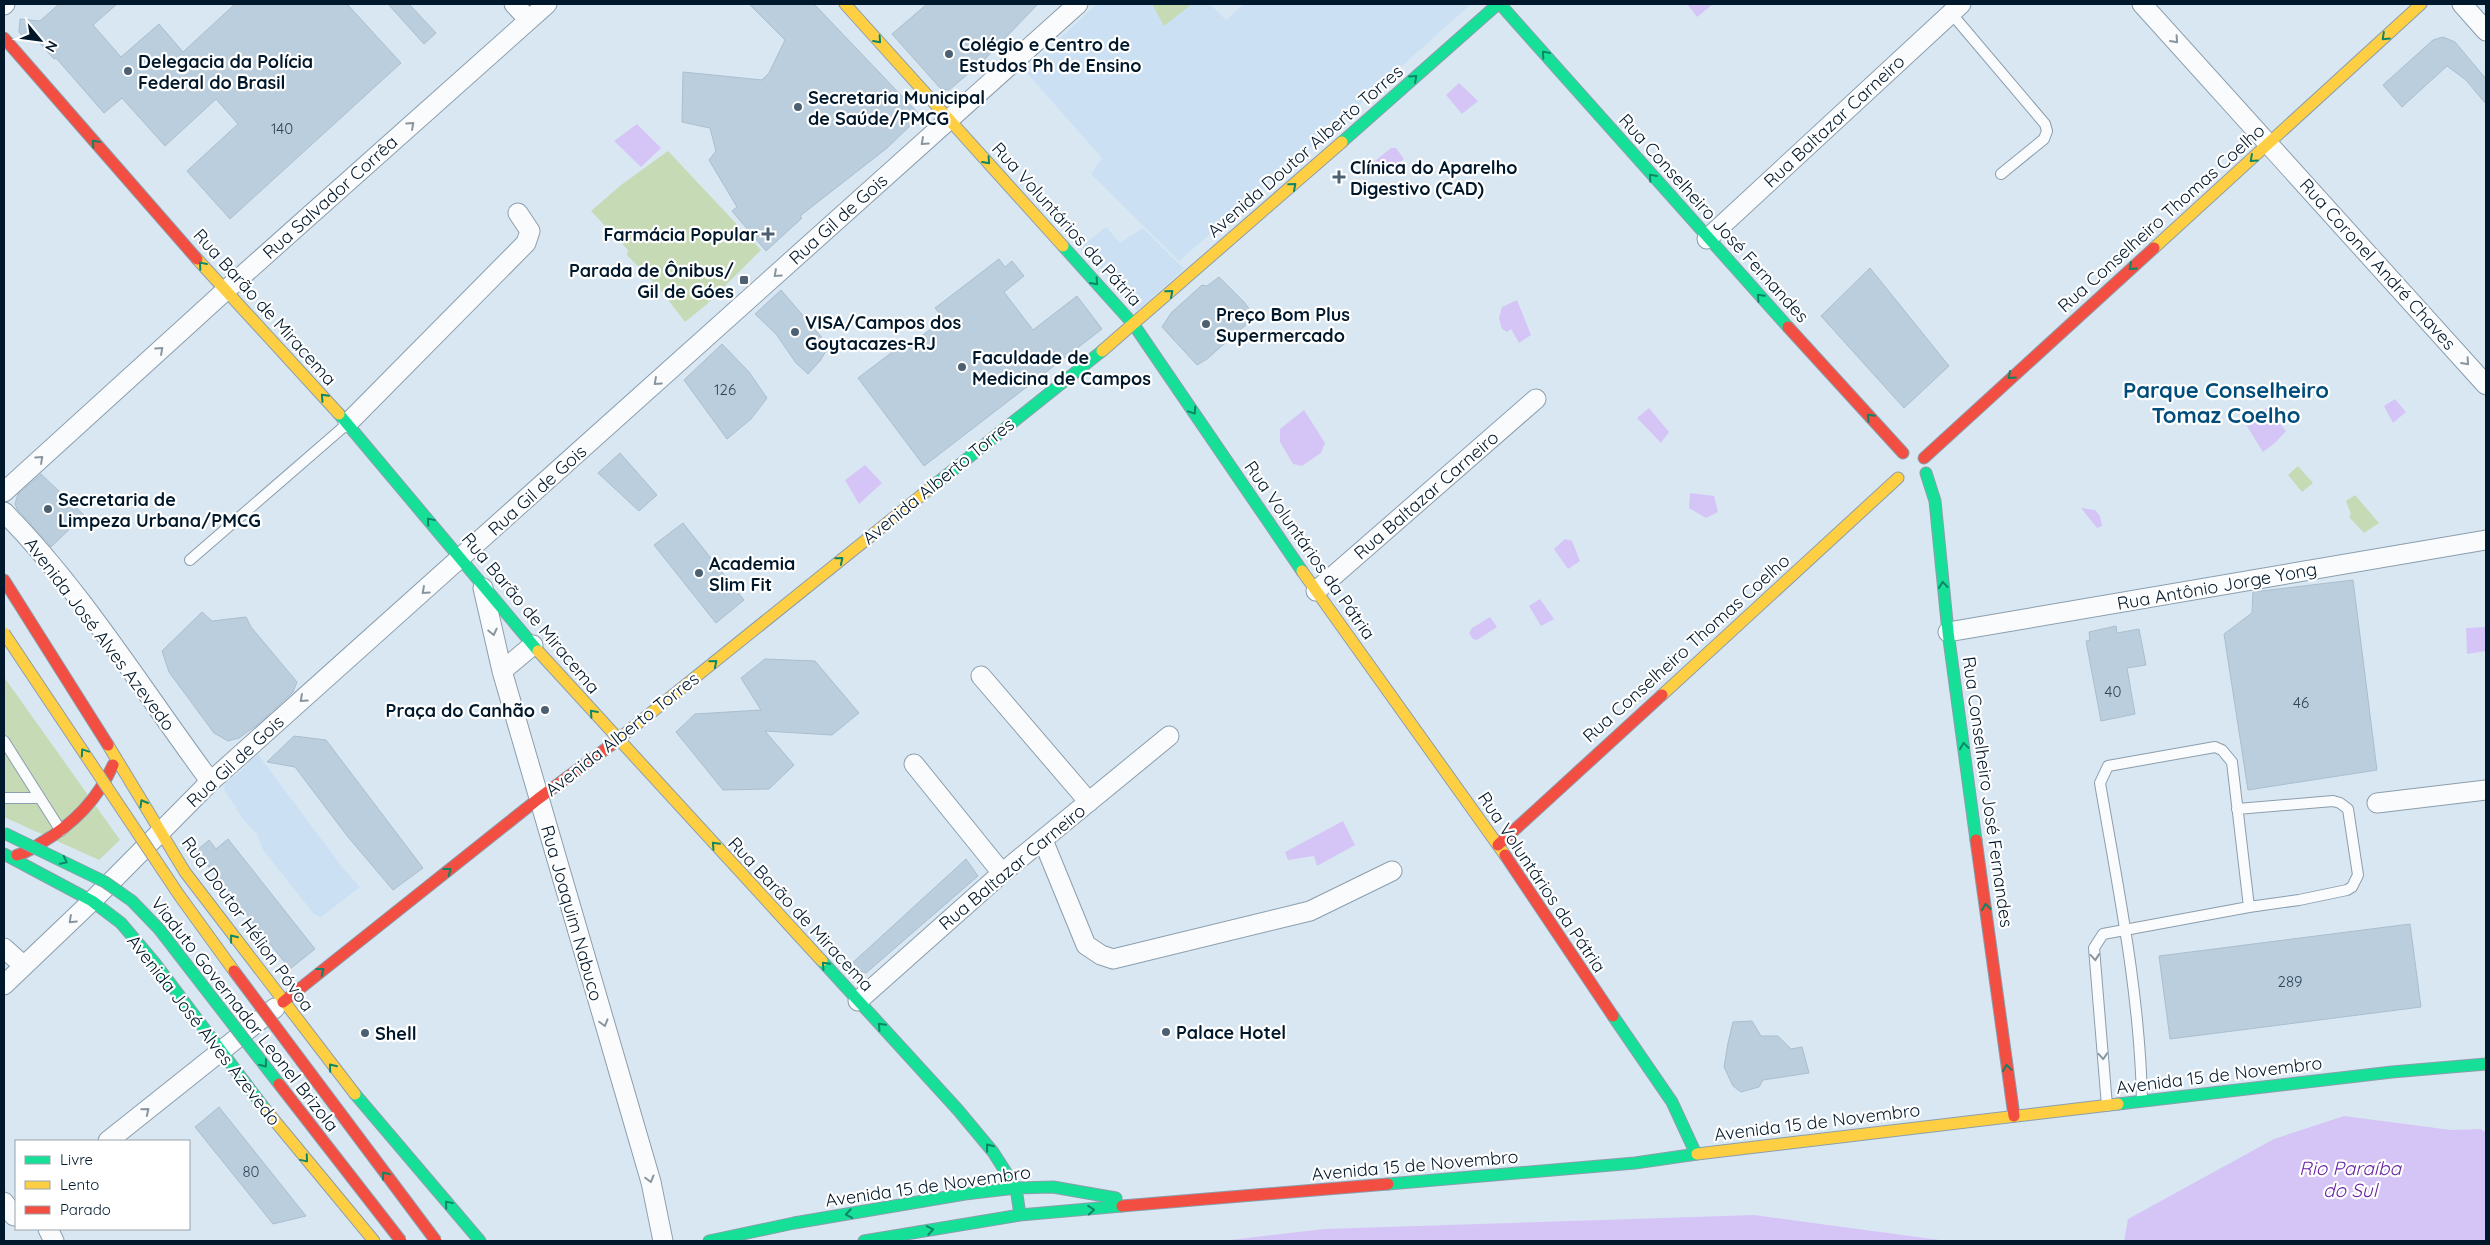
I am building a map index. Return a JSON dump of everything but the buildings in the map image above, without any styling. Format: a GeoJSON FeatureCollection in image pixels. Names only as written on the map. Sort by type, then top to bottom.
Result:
{"type":"FeatureCollection","features":[{"type":"Feature","properties":{"kind":"main road","name":"Rua Voluntários da Pátria"},"geometry":{"type":"LineString","coordinates":[[845,4],[1134,324],[1316,591],[1498,844],[1672,1102],[1696,1154]]}},
{"type":"Feature","properties":{"kind":"main road","name":"Rua Conselheiro José Fernandes"},"geometry":{"type":"LineString","coordinates":[[1499,4],[1935,501],[1948,632],[2014,1116]]}},
{"type":"Feature","properties":{"kind":"main road","name":"Avenida Doutor Alberto Torres"},"geometry":{"type":"LineString","coordinates":[[1134,324],[1499,4]]}},
{"type":"Feature","properties":{"kind":"main road","name":"Rua Conselheiro Thomas Coelho"},"geometry":{"type":"LineString","coordinates":[[1924,458],[2270,144],[2421,4]]}},
{"type":"Feature","properties":{"kind":"main road","name":"Rua Barão de Miracema"},"geometry":{"type":"LineString","coordinates":[[4,38],[225,291],[348,423],[533,645],[958,1110],[993,1152],[1016,1188],[1020,1215]]}},
{"type":"Feature","properties":{"kind":"main road","name":"Avenida Alberto Torres"},"geometry":{"type":"LineString","coordinates":[[282,1002],[538,799],[618,740],[1134,324]]}},
{"type":"Feature","properties":{"kind":"main road"},"geometry":{"type":"LineString","coordinates":[[1915,451],[1927,462],[1907,471],[1915,451]]}},
{"type":"Feature","properties":{"kind":"main road","name":"Rua Conselheiro Thomas Coelho"},"geometry":{"type":"LineString","coordinates":[[1498,844],[1907,471]]}},
{"type":"Feature","properties":{"kind":"main road","name":"Rua Doutor Hélion Póvoa"},"geometry":{"type":"LineString","coordinates":[[4,580],[116,757],[160,832],[213,911],[347,1085],[478,1241]]}},
{"type":"Feature","properties":{"kind":"main road","name":"Viaduto Governador Leonel Brizola"},"geometry":{"type":"LineString","coordinates":[[4,633],[179,895],[249,992],[436,1241]]}},
{"type":"Feature","properties":{"kind":"main road"},"geometry":{"type":"LineString","coordinates":[[5,855],[21,854],[62,832],[75,821],[99,792],[116,757]]}},
{"type":"Feature","properties":{"kind":"main road","name":"Viaduto Governador Leonel Brizola"},"geometry":{"type":"LineString","coordinates":[[4,833],[105,882],[132,901],[159,929],[401,1241]]}},
{"type":"Feature","properties":{"kind":"main road","name":"Avenida José Alves Azevedo"},"geometry":{"type":"LineString","coordinates":[[5,855],[92,901],[120,923],[222,1050],[280,1129],[374,1241]]}},
{"type":"Feature","properties":{"kind":"main road","name":"Avenida 15 de Novembro"},"geometry":{"type":"LineString","coordinates":[[864,1241],[1020,1215],[1635,1163],[1696,1154],[2392,1072],[2486,1064]]}},
{"type":"Feature","properties":{"kind":"main road"},"geometry":{"type":"LineString","coordinates":[[280,1129],[300,1131],[327,1122],[348,1093],[347,1085]]}},
{"type":"Feature","properties":{"kind":"main road"},"geometry":{"type":"LineString","coordinates":[[327,1185],[327,1164],[330,1158],[358,1134],[370,1132],[394,1140]]}},
{"type":"Feature","properties":{"kind":"main road","name":"Avenida 15 de Novembro"},"geometry":{"type":"LineString","coordinates":[[709,1241],[794,1223],[1016,1188],[1053,1187],[1151,1205]]}},
{"type":"Feature","properties":{"kind":"street"},"geometry":{"type":"LineString","coordinates":[[514,4],[529,20]]}},
{"type":"Feature","properties":{"kind":"street","name":"Rua Salvador Corrêa"},"geometry":{"type":"LineString","coordinates":[[4,492],[225,291],[547,4]]}},
{"type":"Feature","properties":{"kind":"street","name":"Rua Gil de Gois"},"geometry":{"type":"LineString","coordinates":[[4,984],[92,901],[209,783],[1078,4]]}},
{"type":"Feature","properties":{"kind":"street","name":"Rua Coronel André Chaves"},"geometry":{"type":"LineString","coordinates":[[2142,4],[2486,385]]}},
{"type":"Feature","properties":{"kind":"street"},"geometry":{"type":"LineString","coordinates":[[2462,4],[2486,30]]}},
{"type":"Feature","properties":{"kind":"street","name":"Rua Baltazar Carneiro"},"geometry":{"type":"LineString","coordinates":[[1706,239],[1956,9]]}},
{"type":"Feature","properties":{"kind":"street"},"geometry":{"type":"LineString","coordinates":[[348,423],[526,243],[530,231],[518,213]]}},
{"type":"Feature","properties":{"kind":"street","name":"Rua Baltazar Carneiro"},"geometry":{"type":"LineString","coordinates":[[1316,591],[1536,399]]}},
{"type":"Feature","properties":{"kind":"street","name":"Avenida José Alves Azevedo"},"geometry":{"type":"LineString","coordinates":[[4,512],[24,533],[85,607],[205,774],[209,783]]}},
{"type":"Feature","properties":{"kind":"street","name":"Rua Antônio Jorge Yong"},"geometry":{"type":"LineString","coordinates":[[1948,632],[2486,540]]}},
{"type":"Feature","properties":{"kind":"street","name":"Rua Joaquim Nabuco"},"geometry":{"type":"LineString","coordinates":[[482,584],[502,671],[538,799],[651,1182],[663,1241]]}},
{"type":"Feature","properties":{"kind":"street"},"geometry":{"type":"LineString","coordinates":[[502,671],[533,645]]}},
{"type":"Feature","properties":{"kind":"street"},"geometry":{"type":"LineString","coordinates":[[981,676],[1089,802]]}},
{"type":"Feature","properties":{"kind":"street","name":"Rua Baltazar Carneiro"},"geometry":{"type":"LineString","coordinates":[[858,1001],[1002,874],[1169,736]]}},
{"type":"Feature","properties":{"kind":"street"},"geometry":{"type":"LineString","coordinates":[[914,764],[1002,874]]}},
{"type":"Feature","properties":{"kind":"street"},"geometry":{"type":"LineString","coordinates":[[2377,803],[2486,790]]}},
{"type":"Feature","properties":{"kind":"street"},"geometry":{"type":"LineString","coordinates":[[1043,840],[1086,945],[1101,955],[1113,959],[1310,910],[1392,871]]}},
{"type":"Feature","properties":{"kind":"street"},"geometry":{"type":"LineString","coordinates":[[4,948],[24,966]]}},
{"type":"Feature","properties":{"kind":"street","name":"Avenida Alberto Torres"},"geometry":{"type":"LineString","coordinates":[[109,1140],[282,1002]]}},
{"type":"Feature","properties":{"kind":"lane"},"geometry":{"type":"LineString","coordinates":[[1956,9],[2045,124],[2047,131],[2044,139],[2001,174]]}},
{"type":"Feature","properties":{"kind":"lane"},"geometry":{"type":"LineString","coordinates":[[190,560],[348,423]]}},
{"type":"Feature","properties":{"kind":"lane"},"geometry":{"type":"LineString","coordinates":[[4,741],[62,832]]}},
{"type":"Feature","properties":{"kind":"lane"},"geometry":{"type":"LineString","coordinates":[[2142,1102],[2138,1025],[2125,928],[2100,783],[2101,776],[2108,766],[2184,751],[2215,747],[2222,750],[2232,762],[2249,907]]}},
{"type":"Feature","properties":{"kind":"lane"},"geometry":{"type":"LineString","coordinates":[[4,798],[40,798]]}},
{"type":"Feature","properties":{"kind":"lane"},"geometry":{"type":"LineString","coordinates":[[2107,1106],[2094,948],[2103,934],[2125,928],[2299,900],[2347,890],[2352,887],[2358,875],[2348,809],[2340,803],[2333,801],[2237,809]]}},
{"type":"Feature","properties":{"kind":"shaded area"},"geometry":{"type":"Polygon","coordinates":[[[1097,4],[1210,4],[1226,20],[1244,4],[1471,4],[1332,129],[1179,261],[1091,174],[1102,158],[1025,71],[1097,4]]]}},
{"type":"Feature","properties":{"kind":"shaded area"},"geometry":{"type":"Polygon","coordinates":[[[1106,227],[1120,243],[1143,228],[1184,269],[1137,311],[1082,246],[1106,227]]]}},
{"type":"Feature","properties":{"kind":"shaded area"},"geometry":{"type":"Polygon","coordinates":[[[257,753],[342,867],[360,887],[321,917],[314,914],[263,850],[257,834],[243,819],[224,789],[225,783],[241,771],[257,753]]]}},
{"type":"Feature","properties":{"kind":"green space"},"geometry":{"type":"Polygon","coordinates":[[[1152,4],[1192,4],[1164,26],[1152,4]]]}},
{"type":"Feature","properties":{"kind":"green space"},"geometry":{"type":"Polygon","coordinates":[[[668,151],[761,250],[706,305],[685,322],[659,288],[627,255],[628,250],[591,211],[621,185],[668,151]]]}},
{"type":"Feature","properties":{"kind":"green space"},"geometry":{"type":"Polygon","coordinates":[[[2298,466],[2313,483],[2302,492],[2288,475],[2298,466]]]}},
{"type":"Feature","properties":{"kind":"green space"},"geometry":{"type":"Polygon","coordinates":[[[2355,495],[2379,523],[2364,533],[2349,517],[2351,514],[2346,501],[2355,495]]]}},
{"type":"Feature","properties":{"kind":"green space"},"geometry":{"type":"Polygon","coordinates":[[[4,677],[120,840],[99,860],[4,817],[4,677]]]}},
{"type":"Feature","properties":{"kind":"water"},"geometry":{"type":"Polygon","coordinates":[[[1687,4],[1713,4],[1697,17],[1687,4]]]}},
{"type":"Feature","properties":{"kind":"water"},"geometry":{"type":"Polygon","coordinates":[[[1459,83],[1478,101],[1462,114],[1446,95],[1459,83]]]}},
{"type":"Feature","properties":{"kind":"water"},"geometry":{"type":"Polygon","coordinates":[[[637,124],[661,148],[641,167],[614,141],[637,124]]]}},
{"type":"Feature","properties":{"kind":"water"},"geometry":{"type":"Polygon","coordinates":[[[1391,148],[1396,148],[1404,159],[1385,173],[1375,161],[1391,148]]]}},
{"type":"Feature","properties":{"kind":"water"},"geometry":{"type":"Polygon","coordinates":[[[1517,300],[1531,335],[1519,343],[1511,329],[1507,332],[1502,329],[1499,318],[1502,307],[1517,300]]]}},
{"type":"Feature","properties":{"kind":"water"},"geometry":{"type":"Polygon","coordinates":[[[2395,399],[2406,412],[2393,423],[2384,406],[2395,399]]]}},
{"type":"Feature","properties":{"kind":"water"},"geometry":{"type":"Polygon","coordinates":[[[1649,408],[1669,432],[1661,443],[1637,418],[1649,408]]]}},
{"type":"Feature","properties":{"kind":"water"},"geometry":{"type":"Polygon","coordinates":[[[2267,408],[2286,431],[2263,452],[2245,423],[2267,408]]]}},
{"type":"Feature","properties":{"kind":"water"},"geometry":{"type":"Polygon","coordinates":[[[1304,410],[1325,443],[1321,453],[1302,466],[1293,464],[1280,442],[1280,429],[1304,410]]]}},
{"type":"Feature","properties":{"kind":"water"},"geometry":{"type":"Polygon","coordinates":[[[865,465],[882,483],[859,504],[845,480],[865,465]]]}},
{"type":"Feature","properties":{"kind":"water"},"geometry":{"type":"Polygon","coordinates":[[[1690,493],[1714,496],[1718,512],[1706,518],[1689,508],[1690,493]]]}},
{"type":"Feature","properties":{"kind":"water"},"geometry":{"type":"Polygon","coordinates":[[[2081,508],[2095,510],[2100,516],[2102,526],[2097,528],[2081,508]]]}},
{"type":"Feature","properties":{"kind":"water"},"geometry":{"type":"Polygon","coordinates":[[[1565,539],[1572,541],[1580,561],[1568,569],[1554,549],[1565,539]]]}},
{"type":"Feature","properties":{"kind":"water"},"geometry":{"type":"Polygon","coordinates":[[[1540,599],[1554,619],[1541,626],[1529,606],[1540,599]]]}},
{"type":"Feature","properties":{"kind":"water"},"geometry":{"type":"Polygon","coordinates":[[[1490,617],[1497,627],[1477,640],[1473,639],[1469,633],[1472,628],[1490,617]]]}},
{"type":"Feature","properties":{"kind":"water"},"geometry":{"type":"Polygon","coordinates":[[[2485,627],[2486,651],[2467,654],[2466,628],[2485,627]]]}},
{"type":"Feature","properties":{"kind":"water"},"geometry":{"type":"Polygon","coordinates":[[[1343,821],[1355,845],[1317,866],[1314,856],[1288,860],[1285,852],[1343,821]]]}},
{"type":"Feature","properties":{"kind":"water","name":"Rio Paraíba do Sul"},"geometry":{"type":"Polygon","coordinates":[[[2344,1116],[2451,1130],[2480,1129],[2486,1132],[2486,1241],[2124,1241],[2128,1219],[2274,1139],[2344,1116]]]}},
{"type":"Feature","properties":{"kind":"water"},"geometry":{"type":"Polygon","coordinates":[[[1754,1215],[1947,1241],[1222,1241],[1324,1229],[1754,1215]]]}},
{"type":"Feature","properties":{"kind":"traffic: fast"},"geometry":{"type":"LineString","coordinates":[[1342,142],[1498,4]]}},
{"type":"Feature","properties":{"kind":"traffic: fast"},"geometry":{"type":"LineString","coordinates":[[1500,4],[1788,327]]}},
{"type":"Feature","properties":{"kind":"traffic: fast"},"geometry":{"type":"LineString","coordinates":[[1063,246],[1134,325],[1302,571]]}},
{"type":"Feature","properties":{"kind":"traffic: fast"},"geometry":{"type":"LineString","coordinates":[[933,486],[1102,351]]}},
{"type":"Feature","properties":{"kind":"traffic: fast"},"geometry":{"type":"LineString","coordinates":[[339,414],[538,651]]}},
{"type":"Feature","properties":{"kind":"traffic: fast"},"geometry":{"type":"LineString","coordinates":[[1926,473],[1935,501],[1948,632],[1976,840]]}},
{"type":"Feature","properties":{"kind":"traffic: fast"},"geometry":{"type":"LineString","coordinates":[[4,833],[105,882],[132,901],[159,929],[279,1084]]}},
{"type":"Feature","properties":{"kind":"traffic: fast"},"geometry":{"type":"LineString","coordinates":[[4,854],[92,901],[121,923],[154,962],[265,1109]]}},
{"type":"Feature","properties":{"kind":"traffic: fast"},"geometry":{"type":"LineString","coordinates":[[822,961],[958,1110],[993,1152],[1016,1188],[1020,1215]]}},
{"type":"Feature","properties":{"kind":"traffic: fast"},"geometry":{"type":"LineString","coordinates":[[1613,1016],[1672,1102],[1696,1154]]}},
{"type":"Feature","properties":{"kind":"traffic: fast"},"geometry":{"type":"LineString","coordinates":[[2118,1104],[2392,1072],[2486,1064]]}},
{"type":"Feature","properties":{"kind":"traffic: fast"},"geometry":{"type":"LineString","coordinates":[[355,1094],[480,1241]]}},
{"type":"Feature","properties":{"kind":"traffic: fast"},"geometry":{"type":"LineString","coordinates":[[1388,1184],[1635,1163],[1697,1154]]}},
{"type":"Feature","properties":{"kind":"traffic: fast"},"geometry":{"type":"LineString","coordinates":[[709,1241],[794,1223],[965,1194],[1016,1188],[1053,1187],[1116,1198]]}},
{"type":"Feature","properties":{"kind":"traffic: fast"},"geometry":{"type":"LineString","coordinates":[[864,1241],[1020,1215],[1122,1206]]}},
{"type":"Feature","properties":{"kind":"traffic: slow"},"geometry":{"type":"LineString","coordinates":[[845,4],[1063,246]]}},
{"type":"Feature","properties":{"kind":"traffic: slow"},"geometry":{"type":"LineString","coordinates":[[2154,248],[2421,4]]}},
{"type":"Feature","properties":{"kind":"traffic: slow"},"geometry":{"type":"LineString","coordinates":[[1102,351],[1342,142]]}},
{"type":"Feature","properties":{"kind":"traffic: slow"},"geometry":{"type":"LineString","coordinates":[[197,259],[339,414]]}},
{"type":"Feature","properties":{"kind":"traffic: slow"},"geometry":{"type":"LineString","coordinates":[[1662,695],[1898,478]]}},
{"type":"Feature","properties":{"kind":"traffic: slow"},"geometry":{"type":"LineString","coordinates":[[611,745],[933,486]]}},
{"type":"Feature","properties":{"kind":"traffic: slow"},"geometry":{"type":"LineString","coordinates":[[1302,571],[1505,855]]}},
{"type":"Feature","properties":{"kind":"traffic: slow"},"geometry":{"type":"LineString","coordinates":[[4,633],[179,895],[234,971]]}},
{"type":"Feature","properties":{"kind":"traffic: slow"},"geometry":{"type":"LineString","coordinates":[[538,651],[822,961]]}},
{"type":"Feature","properties":{"kind":"traffic: slow"},"geometry":{"type":"LineString","coordinates":[[108,745],[185,872],[355,1094]]}},
{"type":"Feature","properties":{"kind":"traffic: slow"},"geometry":{"type":"LineString","coordinates":[[1697,1154],[2118,1104]]}},
{"type":"Feature","properties":{"kind":"traffic: slow"},"geometry":{"type":"LineString","coordinates":[[265,1109],[374,1241]]}},
{"type":"Feature","properties":{"kind":"traffic: jam"},"geometry":{"type":"LineString","coordinates":[[4,38],[197,259]]}},
{"type":"Feature","properties":{"kind":"traffic: jam"},"geometry":{"type":"LineString","coordinates":[[1924,458],[2154,248]]}},
{"type":"Feature","properties":{"kind":"traffic: jam"},"geometry":{"type":"LineString","coordinates":[[1788,327],[1903,453]]}},
{"type":"Feature","properties":{"kind":"traffic: jam"},"geometry":{"type":"LineString","coordinates":[[4,580],[108,745]]}},
{"type":"Feature","properties":{"kind":"traffic: jam"},"geometry":{"type":"LineString","coordinates":[[1498,845],[1662,695]]}},
{"type":"Feature","properties":{"kind":"traffic: jam"},"geometry":{"type":"LineString","coordinates":[[283,1002],[538,799],[611,745]]}},
{"type":"Feature","properties":{"kind":"traffic: jam"},"geometry":{"type":"LineString","coordinates":[[17,855],[53,836],[84,810],[100,789],[113,765]]}},
{"type":"Feature","properties":{"kind":"traffic: jam"},"geometry":{"type":"LineString","coordinates":[[1976,840],[2014,1116]]}},
{"type":"Feature","properties":{"kind":"traffic: jam"},"geometry":{"type":"LineString","coordinates":[[1505,855],[1613,1016]]}},
{"type":"Feature","properties":{"kind":"traffic: jam"},"geometry":{"type":"LineString","coordinates":[[234,971],[436,1241]]}},
{"type":"Feature","properties":{"kind":"traffic: jam"},"geometry":{"type":"LineString","coordinates":[[279,1084],[401,1241]]}},
{"type":"Feature","properties":{"kind":"traffic: jam"},"geometry":{"type":"LineString","coordinates":[[1122,1206],[1388,1184]]}},
{"type":"Feature","properties":{"kind":"place","name":"Colégio e Centro de Estudos Ph de Ensino"},"geometry":{"type":"Point","coordinates":[949,54]}},
{"type":"Feature","properties":{"kind":"place","name":"Delegacia da Polícia Federal do Brasil"},"geometry":{"type":"Point","coordinates":[128,71]}},
{"type":"Feature","properties":{"kind":"place","name":"Secretaria Municipal de Saúde/PMCG"},"geometry":{"type":"Point","coordinates":[798,107]}},
{"type":"Feature","properties":{"kind":"place","name":"Clínica do Aparelho Digestivo (CAD)"},"geometry":{"type":"Point","coordinates":[1339,177]}},
{"type":"Feature","properties":{"kind":"place","name":"Farmácia Popular"},"geometry":{"type":"Point","coordinates":[768,234]}},
{"type":"Feature","properties":{"kind":"place","name":"Parada de Ônibus/ Gil de Góes"},"geometry":{"type":"Point","coordinates":[744,280]}},
{"type":"Feature","properties":{"kind":"place","name":"Preço Bom Plus Supermercado"},"geometry":{"type":"Point","coordinates":[1206,324]}},
{"type":"Feature","properties":{"kind":"place","name":"VISA/Campos dos Goytacazes-RJ"},"geometry":{"type":"Point","coordinates":[795,332]}},
{"type":"Feature","properties":{"kind":"place","name":"Faculdade de Medicina de Campos"},"geometry":{"type":"Point","coordinates":[962,367]}},
{"type":"Feature","properties":{"kind":"place","name":"Secretaria de Limpeza Urbana/PMCG"},"geometry":{"type":"Point","coordinates":[48,509]}},
{"type":"Feature","properties":{"kind":"place","name":"Academia Slim Fit"},"geometry":{"type":"Point","coordinates":[699,573]}},
{"type":"Feature","properties":{"kind":"place","name":"Praça do Canhão"},"geometry":{"type":"Point","coordinates":[545,710]}},
{"type":"Feature","properties":{"kind":"place","name":"Palace Hotel"},"geometry":{"type":"Point","coordinates":[1166,1032]}},
{"type":"Feature","properties":{"kind":"place","name":"Shell"},"geometry":{"type":"Point","coordinates":[365,1033]}},
{"type":"Feature","properties":{"kind":"district","name":"Parque Conselheiro Tomaz Coelho"},"geometry":{"type":"Point","coordinates":[2226,402]}}]}
